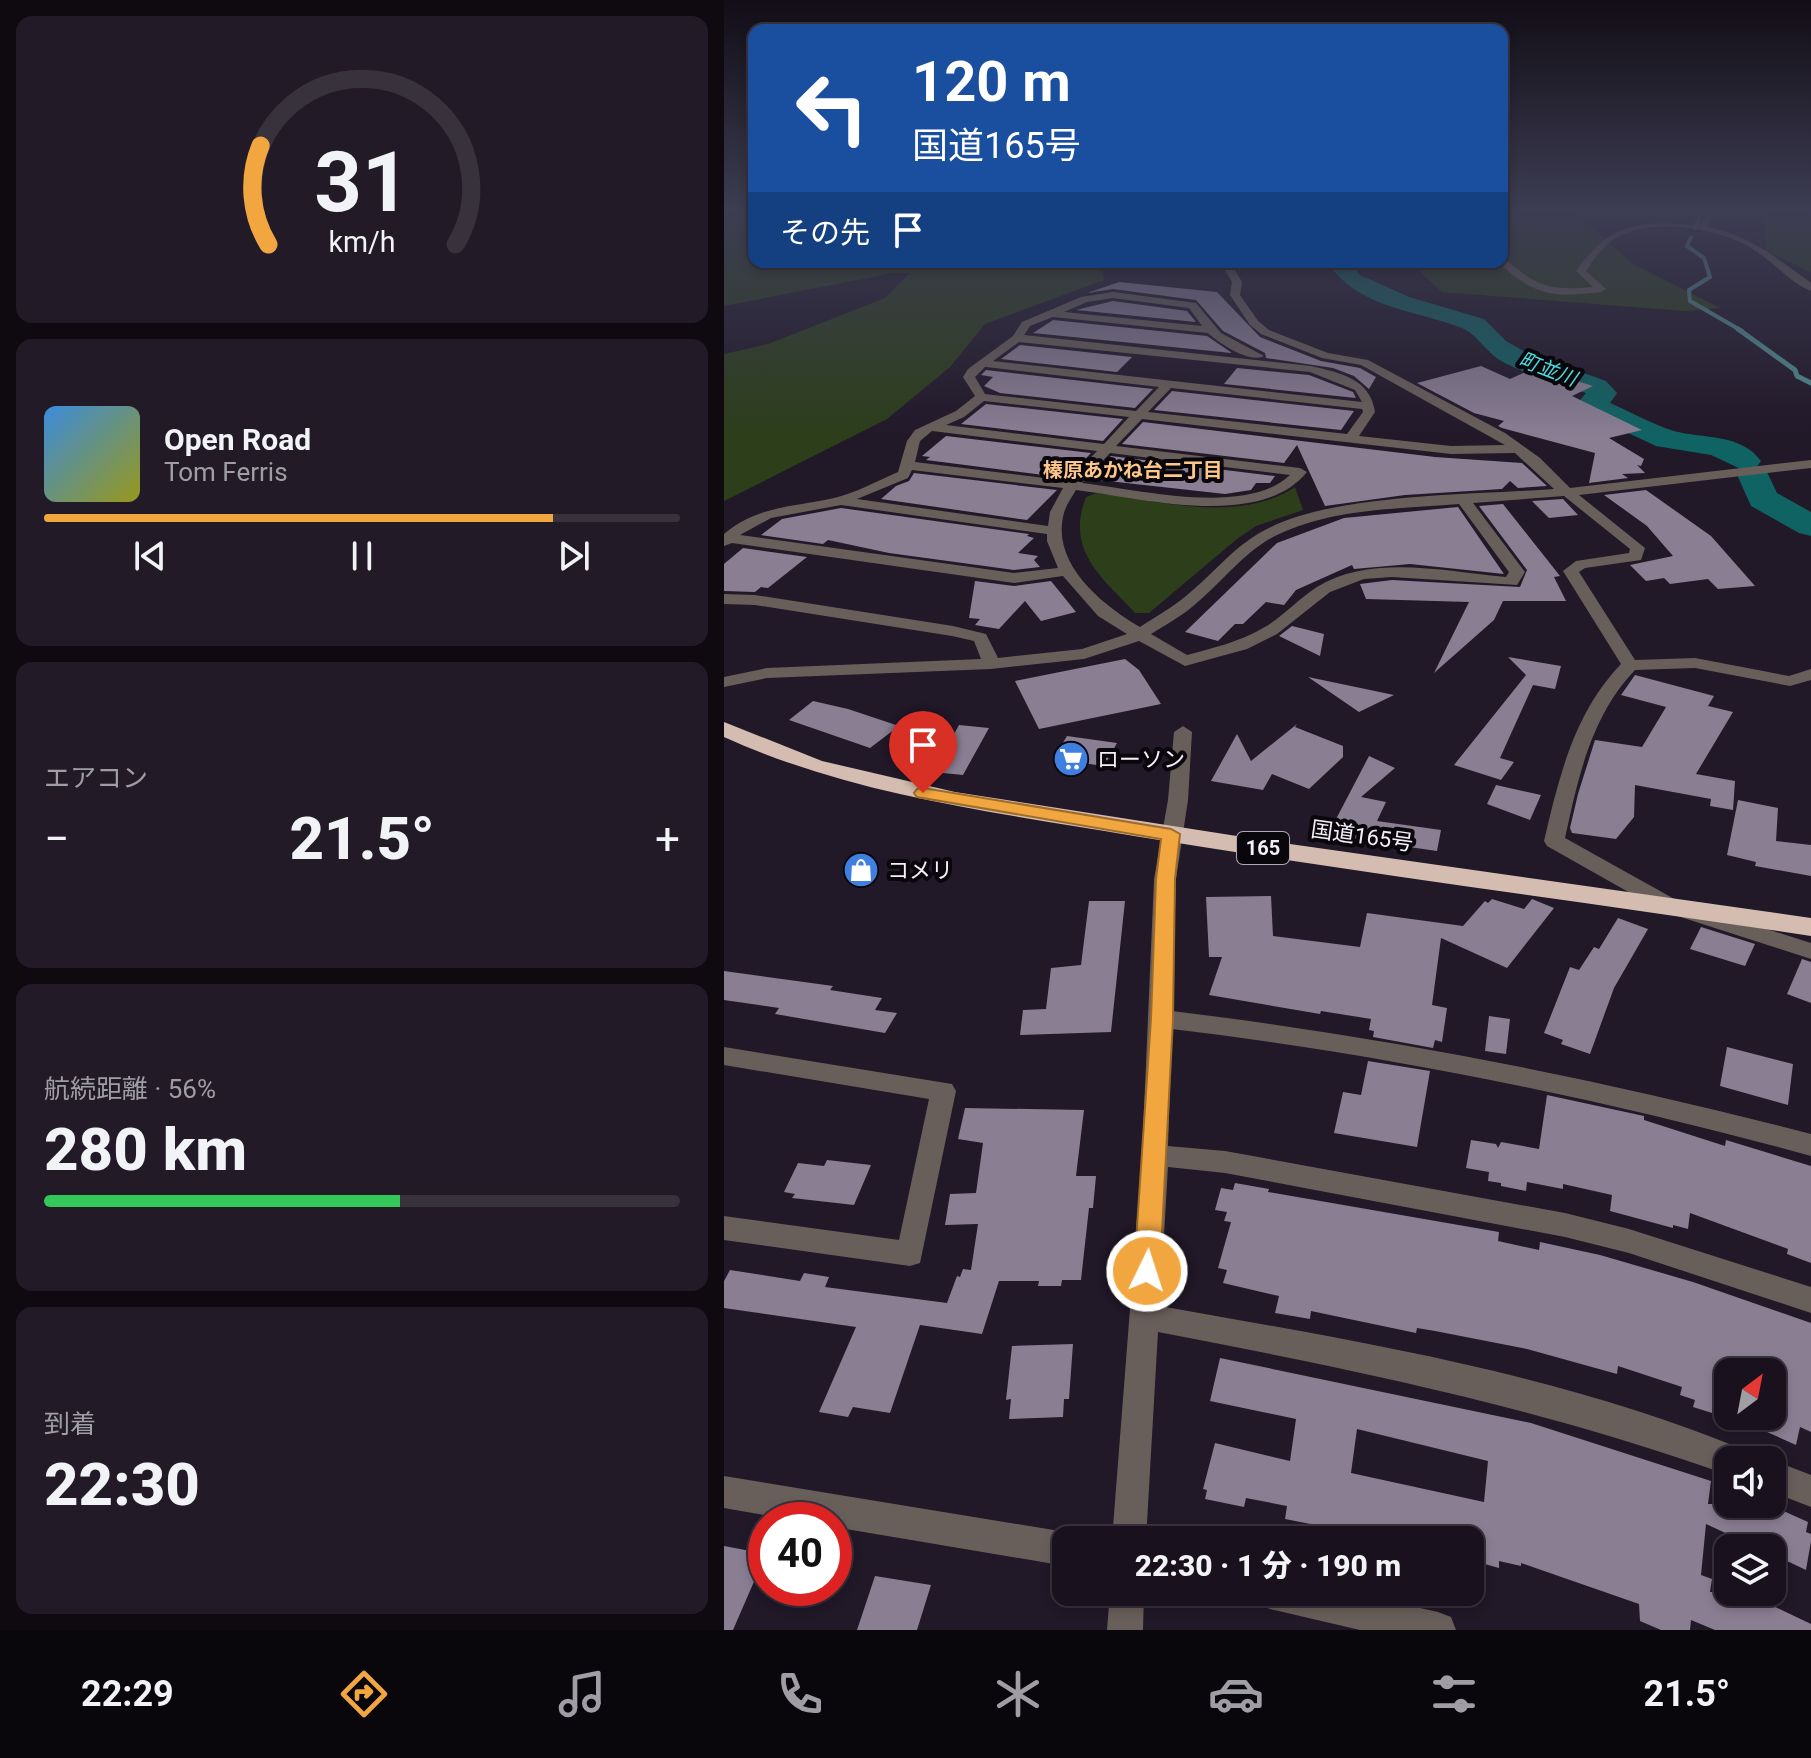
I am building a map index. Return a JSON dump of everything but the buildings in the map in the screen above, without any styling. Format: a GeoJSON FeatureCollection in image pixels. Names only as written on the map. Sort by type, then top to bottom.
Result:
{"type":"FeatureCollection","features":[{"type":"Feature","properties":{"kind":"highway","name":"国道165号"},"geometry":{"type":"LineString","coordinates":[[724,729],[812,765],[895,789],[1171,834],[1811,927]]}},
{"type":"Feature","properties":{"kind":"street"},"geometry":{"type":"LineString","coordinates":[[1236,286],[1235,295],[1254,323],[1265,332],[1326,356],[1364,362],[1520,449],[1567,492],[1638,548],[1636,557],[1581,564],[1571,571],[1630,665]]}},
{"type":"Feature","properties":{"kind":"street"},"geometry":{"type":"LineString","coordinates":[[1538,286],[1581,292],[1601,289],[1598,286]]}},
{"type":"Feature","properties":{"kind":"street"},"geometry":{"type":"LineString","coordinates":[[986,364],[1017,338],[1026,324],[1094,296],[1152,298],[1192,305],[1200,312],[1210,330],[1227,342],[1277,364]]}},
{"type":"Feature","properties":{"kind":"street"},"geometry":{"type":"LineString","coordinates":[[1052,314],[1210,330]]}},
{"type":"Feature","properties":{"kind":"street"},"geometry":{"type":"LineString","coordinates":[[1017,338],[1277,364],[1344,379],[1359,387],[1367,397],[1369,412],[1350,439]]}},
{"type":"Feature","properties":{"kind":"street"},"geometry":{"type":"LineString","coordinates":[[981,397],[969,377],[979,366],[986,364],[1368,406]]}},
{"type":"Feature","properties":{"kind":"street"},"geometry":{"type":"LineString","coordinates":[[1168,384],[1071,486],[1057,512],[1054,541],[1067,571],[1104,613],[1185,661],[1241,645],[1271,631],[1324,589],[1361,575],[1392,572],[1511,582],[1517,572],[1463,500]]}},
{"type":"Feature","properties":{"kind":"street"},"geometry":{"type":"LineString","coordinates":[[727,540],[742,526],[767,514],[841,501],[903,475],[908,465],[912,439],[919,432],[960,414],[981,397],[1451,450],[1520,449]]}},
{"type":"Feature","properties":{"kind":"street"},"geometry":{"type":"LineString","coordinates":[[908,465],[1197,502],[1229,502],[1266,495],[1285,487],[1300,472],[931,427]]}},
{"type":"Feature","properties":{"kind":"street"},"geometry":{"type":"LineString","coordinates":[[724,675],[991,664],[1084,654],[1139,635],[1187,603],[1237,557],[1270,533],[1294,523],[1346,510],[1567,492],[1811,464]]}},
{"type":"Feature","properties":{"kind":"street"},"geometry":{"type":"LineString","coordinates":[[841,501],[1054,531]]}},
{"type":"Feature","properties":{"kind":"street"},"geometry":{"type":"LineString","coordinates":[[727,540],[1014,578],[1067,571]]}},
{"type":"Feature","properties":{"kind":"street"},"geometry":{"type":"LineString","coordinates":[[724,599],[771,603],[953,631],[980,638],[988,650],[991,664]]}},
{"type":"Feature","properties":{"kind":"street"},"geometry":{"type":"LineString","coordinates":[[1811,674],[1790,681],[1695,663],[1630,665],[1604,691],[1595,711],[1570,775],[1554,841],[1670,906],[1811,951]]}},
{"type":"Feature","properties":{"kind":"street"},"geometry":{"type":"LineString","coordinates":[[724,682],[761,674]]}},
{"type":"Feature","properties":{"kind":"street"},"geometry":{"type":"LineString","coordinates":[[1130,1526],[1155,1155],[1165,879],[1178,800],[1183,732]]}},
{"type":"Feature","properties":{"kind":"street"},"geometry":{"type":"LineString","coordinates":[[1162,1019],[1232,1027],[1527,1076],[1674,1107],[1811,1145]]}},
{"type":"Feature","properties":{"kind":"street"},"geometry":{"type":"LineString","coordinates":[[724,1056],[943,1091],[910,1254],[724,1228]]}},
{"type":"Feature","properties":{"kind":"street"},"geometry":{"type":"LineString","coordinates":[[1155,1155],[1225,1162],[1565,1225],[1629,1241],[1811,1300]]}},
{"type":"Feature","properties":{"kind":"street"},"geometry":{"type":"LineString","coordinates":[[1143,1316],[1320,1349],[1538,1398],[1714,1454]]}},
{"type":"Feature","properties":{"kind":"street"},"geometry":{"type":"LineString","coordinates":[[1786,1481],[1811,1491]]}},
{"type":"Feature","properties":{"kind":"street"},"geometry":{"type":"LineString","coordinates":[[724,1492],[1052,1547]]}},
{"type":"Feature","properties":{"kind":"street"},"geometry":{"type":"LineString","coordinates":[[1125,1630],[1126,1606]]}},
{"type":"Feature","properties":{"kind":"street"},"geometry":{"type":"LineString","coordinates":[[1332,1606],[1438,1630]]}},
{"type":"Feature","properties":{"kind":"green space"},"geometry":{"type":"Polygon","coordinates":[[[724,286],[826,286],[724,306],[724,286]]]}},
{"type":"Feature","properties":{"kind":"green space"},"geometry":{"type":"Polygon","coordinates":[[[897,286],[1088,286],[985,324],[950,367],[887,419],[724,501],[724,354],[768,344],[885,298],[897,286]]]}},
{"type":"Feature","properties":{"kind":"green space"},"geometry":{"type":"Polygon","coordinates":[[[1436,286],[1677,286],[1720,308],[1686,311],[1442,292],[1436,286]]]}},
{"type":"Feature","properties":{"kind":"green space"},"geometry":{"type":"Polygon","coordinates":[[[1295,487],[1303,510],[1256,526],[1149,613],[1135,613],[1099,575],[1090,562],[1080,533],[1086,497],[1097,493],[1198,507],[1224,507],[1249,505],[1295,487]]]}},
{"type":"Feature","properties":{"kind":"waterway","name":"町並川"},"geometry":{"type":"LineString","coordinates":[[1365,286],[1400,302],[1475,324],[1497,347],[1515,358],[1596,387],[1603,393],[1591,405],[1667,439],[1720,447],[1745,461]]}},
{"type":"Feature","properties":{"kind":"waterway"},"geometry":{"type":"LineString","coordinates":[[1695,286],[1689,290],[1690,301],[1742,331]]}},
{"type":"Feature","properties":{"kind":"waterway"},"geometry":{"type":"LineString","coordinates":[[1738,329],[1795,370],[1797,376],[1811,383]]}},
{"type":"Feature","properties":{"kind":"waterway","name":"町並川"},"geometry":{"type":"LineString","coordinates":[[1754,477],[1763,499],[1811,526]]}},
{"type":"Feature","properties":{"kind":"place","name":"ローソン"},"geometry":{"type":"Point","coordinates":[1071,759]}},
{"type":"Feature","properties":{"kind":"place","name":"コメリ"},"geometry":{"type":"Point","coordinates":[861,870]}},
{"type":"Feature","properties":{"kind":"district","name":"榛原あかね台二丁目"},"geometry":{"type":"Point","coordinates":[1133,470]}},
{"type":"Feature","properties":{"kind":"route"},"geometry":{"type":"LineString","coordinates":[[923,793],[1171,834],[1165,879],[1162,1019],[1147,1271]]}}]}
